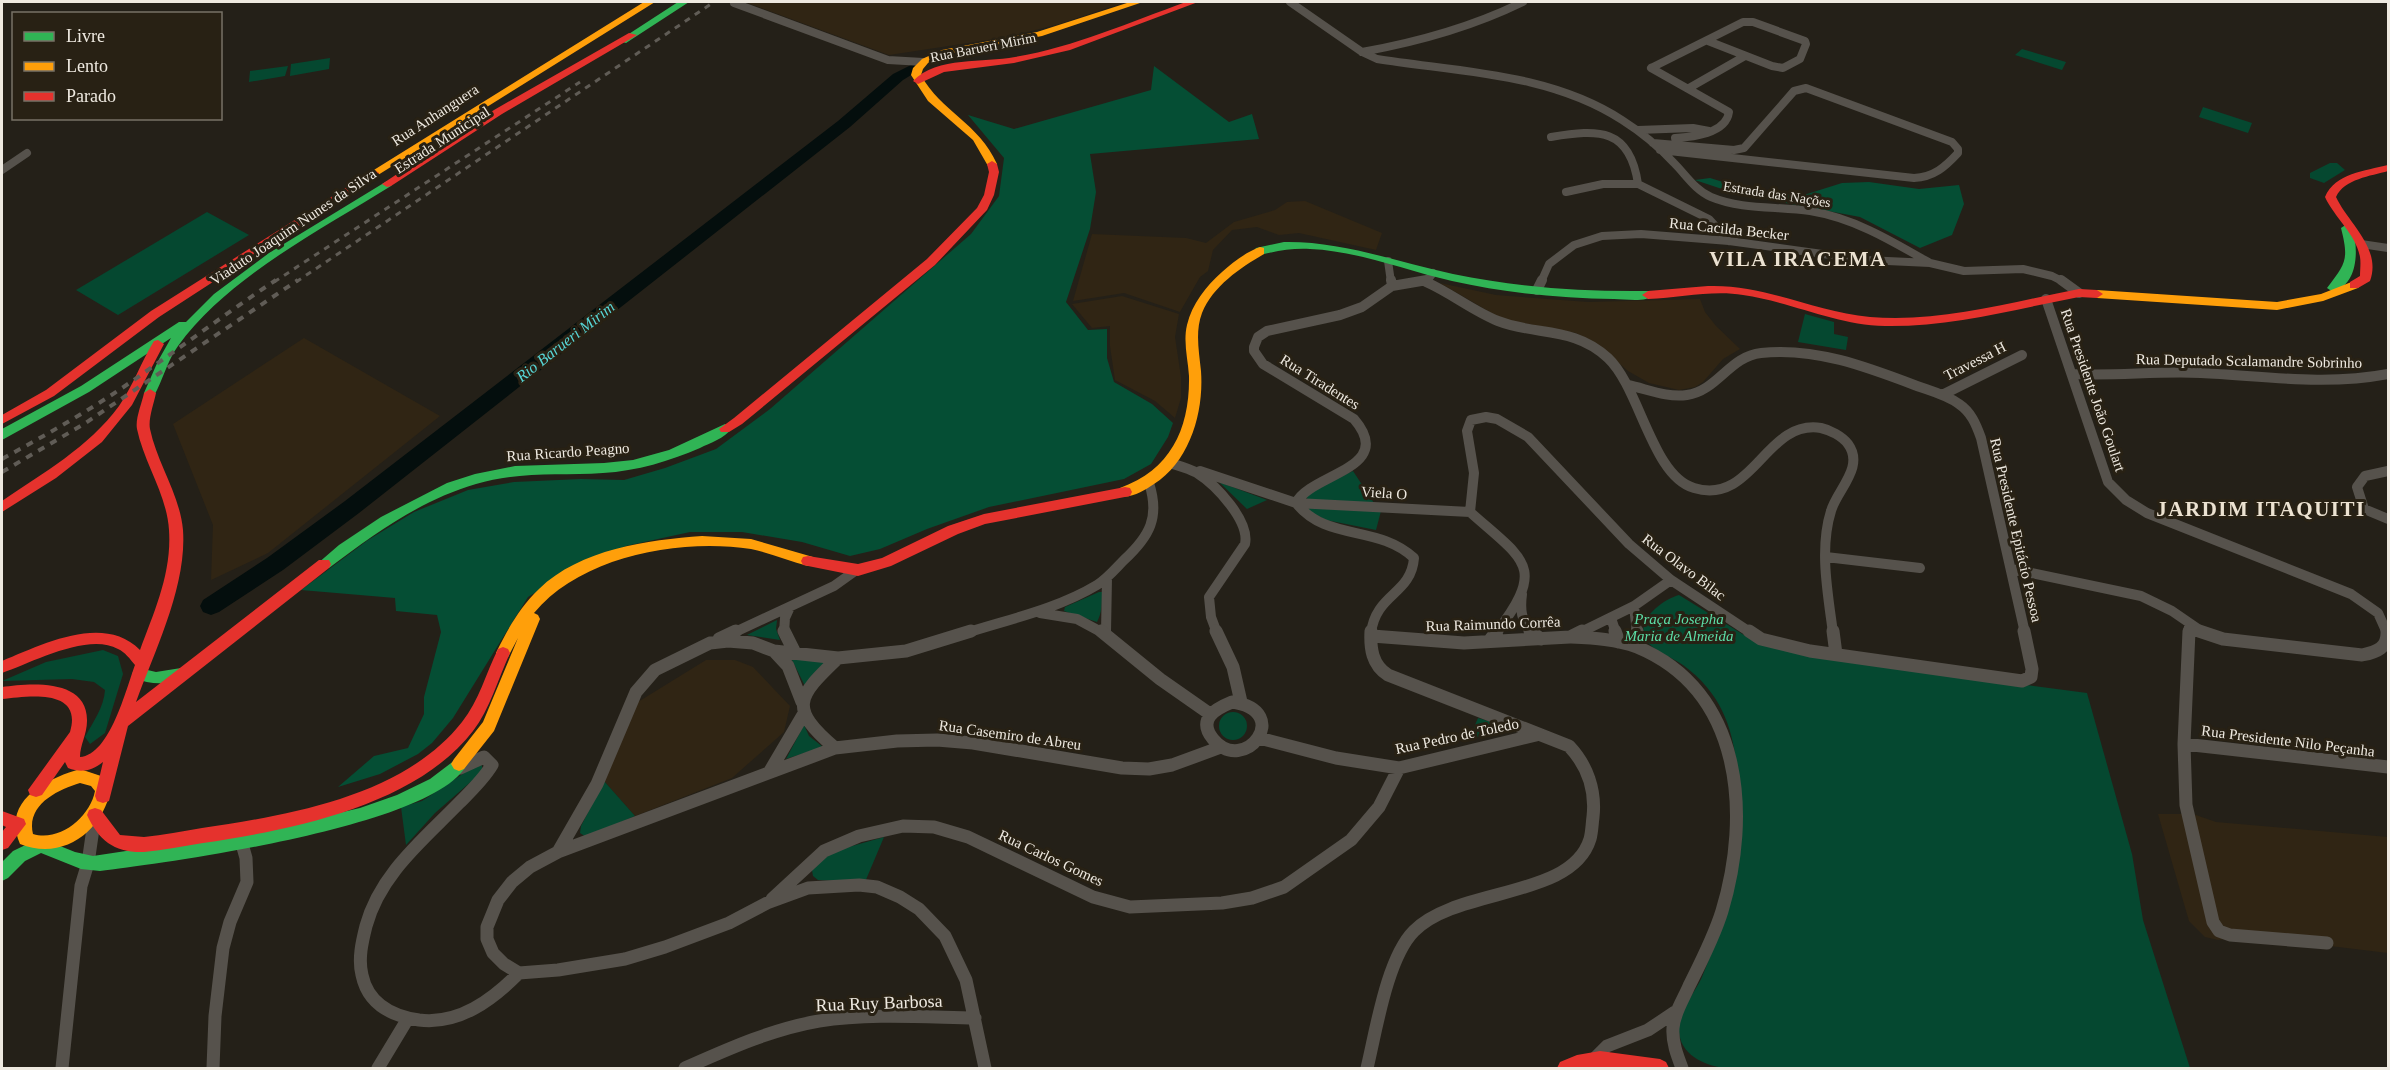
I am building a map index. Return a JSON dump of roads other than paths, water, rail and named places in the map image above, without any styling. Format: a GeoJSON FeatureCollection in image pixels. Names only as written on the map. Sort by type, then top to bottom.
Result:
{"type":"FeatureCollection","features":[{"type":"Feature","properties":{"kind":"main road","name":"Rua Anhanguera"},"geometry":{"type":"LineString","coordinates":[[2,420],[50,393],[129,333],[181,298],[489,100],[566,56],[650,2]]}},
{"type":"Feature","properties":{"kind":"main road","name":"Estrada Municipal"},"geometry":{"type":"LineString","coordinates":[[2,435],[85,389],[684,2]]}},
{"type":"Feature","properties":{"kind":"main road"},"geometry":{"type":"LineString","coordinates":[[918,81],[916,71],[923,62],[948,51],[1021,39],[1061,29],[1138,2]]}},
{"type":"Feature","properties":{"kind":"main road","name":"Rua Barueri Mirim"},"geometry":{"type":"LineString","coordinates":[[918,81],[930,73],[1017,59],[1049,51],[1193,2]]}},
{"type":"Feature","properties":{"kind":"main road","name":"Viaduto Joaquim Nunes da Silva"},"geometry":{"type":"LineString","coordinates":[[103,796],[120,727],[169,591],[174,566],[176,529],[166,492],[143,427],[148,399],[162,365],[174,344],[208,304],[236,282],[577,65],[632,35]]}},
{"type":"Feature","properties":{"kind":"main road","name":"Viaduto Joaquim Nunes da Silva"},"geometry":{"type":"LineString","coordinates":[[2,507],[82,450],[112,422],[123,409],[144,367],[163,338],[182,316],[211,290],[276,244],[436,145],[566,56]]}},
{"type":"Feature","properties":{"kind":"main road","name":"Rua Ricardo Peagno"},"geometry":{"type":"LineString","coordinates":[[120,727],[369,528],[424,497],[500,473],[531,469],[617,467],[651,461],[709,439],[750,412],[931,262],[961,234],[982,210],[989,195],[994,172],[987,150],[966,126],[921,88],[918,81]]}},
{"type":"Feature","properties":{"kind":"main road"},"geometry":{"type":"LineString","coordinates":[[95,814],[110,836],[124,843],[174,839],[268,824],[330,808],[393,784],[426,765],[461,735],[470,723],[525,614],[540,595],[563,580],[626,553],[679,543],[705,541],[751,544],[855,571],[890,560],[966,525],[1000,515],[1108,495],[1149,483],[1170,463],[1182,440],[1192,408],[1195,386],[1192,333],[1195,315],[1201,303],[1216,284],[1253,254],[1279,245],[1320,245],[1388,261],[1430,277],[1537,290],[1603,296],[1655,296],[1700,290],[1743,291],[1841,315],[1884,322],[1934,319],[2079,293],[2268,306],[2305,302],[2366,278],[2366,256],[2361,244],[2330,200],[2331,187],[2343,180],[2388,168]]}},
{"type":"Feature","properties":{"kind":"main road"},"geometry":{"type":"LineString","coordinates":[[2320,297],[2347,276],[2353,265],[2346,222]]}},
{"type":"Feature","properties":{"kind":"main road"},"geometry":{"type":"LineString","coordinates":[[181,298],[161,319],[159,326],[167,329],[183,326]]}},
{"type":"Feature","properties":{"kind":"main road"},"geometry":{"type":"LineString","coordinates":[[18,824],[19,833],[23,839],[88,863],[243,844],[387,806],[423,792],[452,773],[476,744],[489,726],[529,626],[542,606],[568,586],[605,571],[679,550],[769,550]]}},
{"type":"Feature","properties":{"kind":"main road"},"geometry":{"type":"LineString","coordinates":[[2,667],[88,639],[104,639],[122,644],[140,668],[156,678],[184,674]]}},
{"type":"Feature","properties":{"kind":"main road"},"geometry":{"type":"LineString","coordinates":[[2,693],[47,690],[74,701],[81,710],[81,721],[71,760],[76,765],[81,766],[93,761],[103,752],[120,727]]}},
{"type":"Feature","properties":{"kind":"main road"},"geometry":{"type":"LineString","coordinates":[[2,843],[18,824],[26,805],[76,734]]}},
{"type":"Feature","properties":{"kind":"main road"},"geometry":{"type":"LineString","coordinates":[[2,873],[20,856],[40,845],[64,839],[87,824],[95,814],[103,796],[101,788],[90,777],[69,777],[45,788],[26,805]]}},
{"type":"Feature","properties":{"kind":"main road"},"geometry":{"type":"LineString","coordinates":[[2,818],[18,824]]}},
{"type":"Feature","properties":{"kind":"main road"},"geometry":{"type":"LineString","coordinates":[[1566,1068],[1579,1062],[1660,1068]]}},
{"type":"Feature","properties":{"kind":"street","name":"Estrada das Nações"},"geometry":{"type":"LineString","coordinates":[[1290,2],[1362,52],[1377,59],[1470,72],[1558,88],[1614,114],[1638,130],[1694,184],[1711,197],[1738,204],[1810,211],[1840,218],[1880,234],[1930,263]]}},
{"type":"Feature","properties":{"kind":"street"},"geometry":{"type":"LineString","coordinates":[[1362,52],[1391,47],[1473,24],[1523,2]]}},
{"type":"Feature","properties":{"kind":"street"},"geometry":{"type":"LineString","coordinates":[[734,3],[888,60],[923,62]]}},
{"type":"Feature","properties":{"kind":"street"},"geometry":{"type":"LineString","coordinates":[[1645,137],[1698,136],[1723,126],[1729,116],[1729,112],[1651,68],[1747,21],[1798,38],[1806,44],[1800,59],[1783,68],[1708,41]]}},
{"type":"Feature","properties":{"kind":"street"},"geometry":{"type":"LineString","coordinates":[[1689,88],[1745,56]]}},
{"type":"Feature","properties":{"kind":"street"},"geometry":{"type":"LineString","coordinates":[[1653,143],[1925,178],[1938,173],[1958,153],[1959,149],[1952,142],[1806,88],[1794,91],[1747,146],[1735,153]]}},
{"type":"Feature","properties":{"kind":"street"},"geometry":{"type":"LineString","coordinates":[[1638,130],[1693,128],[1709,131]]}},
{"type":"Feature","properties":{"kind":"street"},"geometry":{"type":"LineString","coordinates":[[1674,130],[1683,138]]}},
{"type":"Feature","properties":{"kind":"street"},"geometry":{"type":"LineString","coordinates":[[1551,137],[1587,132],[1618,141],[1631,152],[1638,184]]}},
{"type":"Feature","properties":{"kind":"street"},"geometry":{"type":"LineString","coordinates":[[1660,150],[1696,149]]}},
{"type":"Feature","properties":{"kind":"street"},"geometry":{"type":"LineString","coordinates":[[2,170],[27,153]]}},
{"type":"Feature","properties":{"kind":"street"},"geometry":{"type":"LineString","coordinates":[[1566,192],[1603,184],[1638,184],[1709,219],[1729,241]]}},
{"type":"Feature","properties":{"kind":"street","name":"Rua Cacilda Becker"},"geometry":{"type":"LineString","coordinates":[[1537,290],[1545,269],[1556,257],[1591,238],[1641,234],[1729,241],[1866,260],[1930,263],[1964,272],[2017,269],[2038,272],[2062,280],[2079,293]]}},
{"type":"Feature","properties":{"kind":"street"},"geometry":{"type":"LineString","coordinates":[[2361,244],[2388,248]]}},
{"type":"Feature","properties":{"kind":"street"},"geometry":{"type":"LineString","coordinates":[[1388,261],[1392,285],[1430,277],[1444,289],[1507,324],[1548,331],[1586,342],[1604,354],[1628,385],[1670,472],[1690,488],[1721,492],[1732,488],[1787,434],[1798,428],[1809,425],[1832,432],[1842,439],[1850,447],[1853,457],[1851,475],[1831,512],[1826,557],[1836,654]]}},
{"type":"Feature","properties":{"kind":"street","name":"Rua Tiradentes"},"geometry":{"type":"LineString","coordinates":[[1296,503],[1300,495],[1353,466],[1365,451],[1366,438],[1360,424],[1354,419],[1263,364],[1254,351],[1256,340],[1271,329],[1348,312],[1366,305],[1392,285]]}},
{"type":"Feature","properties":{"kind":"street","name":"Rua Presidente João Goulart"},"geometry":{"type":"LineString","coordinates":[[2012,569],[2141,596],[2172,611],[2199,631],[2233,641],[2362,655],[2380,650],[2387,637],[2384,621],[2365,603],[2322,582],[2147,513],[2123,499],[2108,482],[2046,299]]}},
{"type":"Feature","properties":{"kind":"street","name":"Rua Presidente Epitácio Pessoa"},"geometry":{"type":"LineString","coordinates":[[1628,385],[1668,394],[1694,394],[1745,357],[1758,353],[1795,353],[1852,362],[1942,395],[1959,404],[1970,413],[1975,424],[2012,569],[2032,669],[2029,680],[2022,681]]}},
{"type":"Feature","properties":{"kind":"street","name":"Travessa H"},"geometry":{"type":"LineString","coordinates":[[1942,395],[2022,355]]}},
{"type":"Feature","properties":{"kind":"street","name":"Rua Deputado Scalamandre Sobrinho"},"geometry":{"type":"LineString","coordinates":[[2073,374],[2102,376],[2199,373],[2332,379],[2377,377],[2388,374]]}},
{"type":"Feature","properties":{"kind":"street","name":"Rua Olavo Bilac"},"geometry":{"type":"LineString","coordinates":[[1470,512],[1474,468],[1473,453],[1466,432],[1471,420],[1478,417],[1497,419],[1528,437],[1629,544],[1671,580],[1761,639],[1788,647],[2022,681]]}},
{"type":"Feature","properties":{"kind":"street"},"geometry":{"type":"LineString","coordinates":[[1170,463],[1296,503],[1309,518],[1398,543],[1414,558],[1412,575],[1406,584],[1377,610],[1371,650],[1378,667],[1386,674],[1536,735]]}},
{"type":"Feature","properties":{"kind":"street"},"geometry":{"type":"LineString","coordinates":[[1194,469],[1240,514],[1248,531],[1246,545],[1220,577],[1208,600],[1212,619],[1232,664],[1241,702]]}},
{"type":"Feature","properties":{"kind":"street"},"geometry":{"type":"LineString","coordinates":[[2388,471],[2373,472],[2363,476],[2357,487],[2364,509],[2388,519]]}},
{"type":"Feature","properties":{"kind":"street"},"geometry":{"type":"LineString","coordinates":[[710,643],[741,641],[774,651],[794,651],[838,658],[906,651],[1072,598],[1107,578],[1136,549],[1153,521],[1155,501],[1149,483]]}},
{"type":"Feature","properties":{"kind":"street","name":"Viela O"},"geometry":{"type":"LineString","coordinates":[[1296,503],[1470,512]]}},
{"type":"Feature","properties":{"kind":"street"},"geometry":{"type":"LineString","coordinates":[[1470,512],[1522,559],[1527,575],[1527,585],[1522,594],[1489,641]]}},
{"type":"Feature","properties":{"kind":"street"},"geometry":{"type":"LineString","coordinates":[[1826,557],[1920,568]]}},
{"type":"Feature","properties":{"kind":"street"},"geometry":{"type":"LineString","coordinates":[[558,852],[597,784],[636,692],[655,670],[671,659],[834,586],[855,571]]}},
{"type":"Feature","properties":{"kind":"street"},"geometry":{"type":"LineString","coordinates":[[1106,632],[1107,578]]}},
{"type":"Feature","properties":{"kind":"street","name":"Rua Raimundo Corrêa"},"geometry":{"type":"LineString","coordinates":[[1372,636],[1414,641],[1489,641],[1570,637],[1634,606],[1671,580]]}},
{"type":"Feature","properties":{"kind":"street"},"geometry":{"type":"LineString","coordinates":[[1522,594],[1523,622],[1530,633],[1542,639]]}},
{"type":"Feature","properties":{"kind":"street"},"geometry":{"type":"LineString","coordinates":[[1634,606],[1639,648]]}},
{"type":"Feature","properties":{"kind":"street"},"geometry":{"type":"LineString","coordinates":[[790,607],[783,619],[783,625],[787,644],[794,651]]}},
{"type":"Feature","properties":{"kind":"street"},"geometry":{"type":"LineString","coordinates":[[1033,612],[1060,615],[1106,632],[1161,680],[1210,714]]}},
{"type":"Feature","properties":{"kind":"street"},"geometry":{"type":"LineString","coordinates":[[1611,618],[1619,642]]}},
{"type":"Feature","properties":{"kind":"street"},"geometry":{"type":"LineString","coordinates":[[2189,624],[2184,744],[2187,812],[2213,922],[2219,931],[2230,935],[2327,943]]}},
{"type":"Feature","properties":{"kind":"street"},"geometry":{"type":"LineString","coordinates":[[1570,637],[1619,642],[1639,648],[1674,667],[1706,699],[1719,722],[1733,769],[1737,811],[1734,858],[1729,886],[1712,936],[1676,1012],[1672,1030],[1682,1068]]}},
{"type":"Feature","properties":{"kind":"street"},"geometry":{"type":"LineString","coordinates":[[774,651],[788,666],[809,727],[835,748]]}},
{"type":"Feature","properties":{"kind":"street"},"geometry":{"type":"LineString","coordinates":[[802,702],[816,679],[838,658]]}},
{"type":"Feature","properties":{"kind":"street"},"geometry":{"type":"LineString","coordinates":[[1241,702],[1249,705],[1260,717],[1262,731],[1259,738],[1253,744],[1238,750],[1221,747],[1210,736],[1207,722],[1210,714],[1223,704],[1241,702]]}},
{"type":"Feature","properties":{"kind":"street"},"geometry":{"type":"LineString","coordinates":[[770,771],[803,715]]}},
{"type":"Feature","properties":{"kind":"street"},"geometry":{"type":"LineString","coordinates":[[461,735],[476,744],[484,757],[491,762],[488,772],[416,844],[384,882],[375,897],[364,930],[359,958],[365,984],[376,1005],[407,1020],[463,1014],[486,1003],[519,973],[567,969],[625,959],[698,935],[767,903],[808,888],[859,885],[877,888],[900,897],[919,909],[945,936],[966,980],[985,1068]]}},
{"type":"Feature","properties":{"kind":"street","name":"Rua Pedro de Toledo"},"geometry":{"type":"LineString","coordinates":[[1259,738],[1336,758],[1399,768],[1536,735],[1569,746],[1586,766],[1593,794],[1593,827],[1584,851],[1575,865],[1563,875],[1538,885],[1471,899],[1425,920],[1402,948],[1394,968],[1367,1068]]}},
{"type":"Feature","properties":{"kind":"street","name":"Rua Casemiro de Abreu"},"geometry":{"type":"LineString","coordinates":[[519,973],[504,964],[493,953],[487,939],[487,927],[498,900],[512,882],[530,867],[558,852],[835,748],[897,741],[937,740],[996,747],[1122,768],[1149,769],[1172,765],[1221,747]]}},
{"type":"Feature","properties":{"kind":"street","name":"Rua Presidente Nilo Peçanha"},"geometry":{"type":"LineString","coordinates":[[2184,744],[2388,767]]}},
{"type":"Feature","properties":{"kind":"street"},"geometry":{"type":"LineString","coordinates":[[452,773],[469,762],[484,757]]}},
{"type":"Feature","properties":{"kind":"street","name":"Rua Carlos Gomes"},"geometry":{"type":"LineString","coordinates":[[767,903],[824,850],[859,836],[903,826],[934,827],[968,837],[1093,897],[1130,906],[1222,903],[1252,898],[1284,887],[1351,840],[1379,807],[1399,768]]}},
{"type":"Feature","properties":{"kind":"street"},"geometry":{"type":"LineString","coordinates":[[62,1068],[81,886],[88,863],[95,814]]}},
{"type":"Feature","properties":{"kind":"street"},"geometry":{"type":"LineString","coordinates":[[213,1068],[215,1016],[223,948],[230,922],[247,882],[243,844]]}},
{"type":"Feature","properties":{"kind":"street"},"geometry":{"type":"LineString","coordinates":[[1592,1064],[1607,1046],[1648,1030],[1676,1012]]}},
{"type":"Feature","properties":{"kind":"street","name":"Rua Ruy Barbosa"},"geometry":{"type":"LineString","coordinates":[[685,1068],[751,1040],[819,1021],[861,1018],[975,1018]]}},
{"type":"Feature","properties":{"kind":"street"},"geometry":{"type":"LineString","coordinates":[[378,1068],[407,1020]]}},
{"type":"Feature","properties":{"kind":"waterway","name":"Rio Barueri Mirim"},"geometry":{"type":"LineString","coordinates":[[211,606],[275,564],[352,507],[844,124],[898,77],[913,69]]}},
{"type":"Feature","properties":{"kind":"railway"},"geometry":{"type":"LineString","coordinates":[[296,282],[714,2]]}},
{"type":"Feature","properties":{"kind":"railway"},"geometry":{"type":"LineString","coordinates":[[274,282],[580,82]]}},
{"type":"Feature","properties":{"kind":"railway"},"geometry":{"type":"LineString","coordinates":[[2,459],[110,396],[276,280]]}},
{"type":"Feature","properties":{"kind":"railway"},"geometry":{"type":"LineString","coordinates":[[2,472],[84,424],[298,280]]}},
{"type":"Feature","properties":{"kind":"district","name":"VILA IRACEMA"},"geometry":{"type":"Point","coordinates":[1798,259]}},
{"type":"Feature","properties":{"kind":"district","name":"JARDIM ITAQUITI"},"geometry":{"type":"Point","coordinates":[2261,509]}},
{"type":"Feature","properties":{"kind":"park label","name":"Praça Josepha Maria de Almeida"},"geometry":{"type":"Point","coordinates":[1679,628]}}]}
